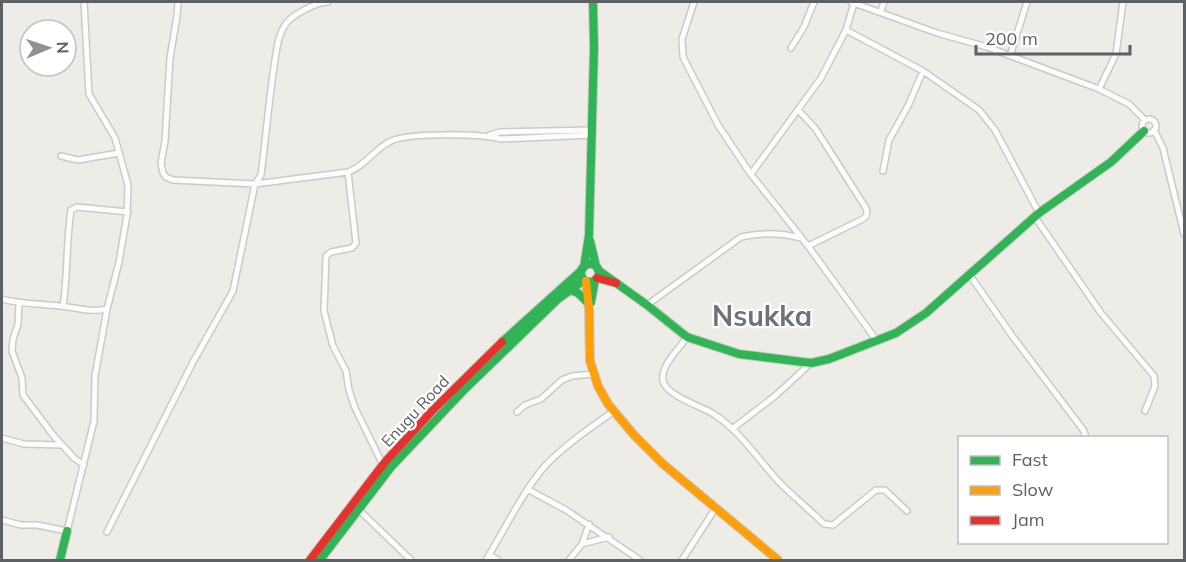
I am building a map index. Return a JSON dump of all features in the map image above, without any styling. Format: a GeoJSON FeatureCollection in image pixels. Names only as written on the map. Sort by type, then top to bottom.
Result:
{"type":"FeatureCollection","features":[{"type":"Feature","properties":{"kind":"main road"},"geometry":{"type":"LineString","coordinates":[[589,313],[593,276],[589,235],[593,2]]}},
{"type":"Feature","properties":{"kind":"main road"},"geometry":{"type":"LineString","coordinates":[[589,235],[582,275],[616,283],[687,338],[739,354],[811,363],[829,359],[896,333],[926,313],[1037,215],[1111,162],[1144,131]]}},
{"type":"Feature","properties":{"kind":"main road"},"geometry":{"type":"LineString","coordinates":[[583,268],[590,264],[593,276],[588,303],[589,353],[593,374],[602,394],[633,434],[715,509],[778,561]]}},
{"type":"Feature","properties":{"kind":"main road","name":"Enugu Road"},"geometry":{"type":"LineString","coordinates":[[310,561],[383,465],[458,385],[583,268]]}},
{"type":"Feature","properties":{"kind":"main road"},"geometry":{"type":"LineString","coordinates":[[320,561],[391,467],[463,391],[570,290],[593,276]]}},
{"type":"Feature","properties":{"kind":"main road"},"geometry":{"type":"LineString","coordinates":[[570,290],[578,293],[588,303]]}},
{"type":"Feature","properties":{"kind":"main road"},"geometry":{"type":"LineString","coordinates":[[60,561],[67,531]]}},
{"type":"Feature","properties":{"kind":"street"},"geometry":{"type":"LineString","coordinates":[[2,520],[67,531],[94,421],[95,376],[128,212],[128,185],[115,138],[89,94],[84,2]]}},
{"type":"Feature","properties":{"kind":"street"},"geometry":{"type":"LineString","coordinates":[[178,2],[170,58],[165,141],[161,163],[166,177],[173,180],[255,184],[348,172],[361,166],[392,140],[443,135],[489,136],[500,132],[592,132]]}},
{"type":"Feature","properties":{"kind":"street"},"geometry":{"type":"LineString","coordinates":[[107,532],[193,362],[233,291],[255,184],[261,175],[273,71],[280,34],[286,22],[319,3],[328,2]]}},
{"type":"Feature","properties":{"kind":"street"},"geometry":{"type":"LineString","coordinates":[[694,2],[682,39],[683,57],[718,125],[751,174],[808,246],[877,341]]}},
{"type":"Feature","properties":{"kind":"street"},"geometry":{"type":"LineString","coordinates":[[791,48],[804,27],[814,2]]}},
{"type":"Feature","properties":{"kind":"street"},"geometry":{"type":"LineString","coordinates":[[751,174],[821,78],[846,30],[852,2],[1100,89],[1129,104],[1145,120]]}},
{"type":"Feature","properties":{"kind":"street"},"geometry":{"type":"LineString","coordinates":[[881,11],[884,2]]}},
{"type":"Feature","properties":{"kind":"street"},"geometry":{"type":"LineString","coordinates":[[1010,56],[1027,2]]}},
{"type":"Feature","properties":{"kind":"street"},"geometry":{"type":"LineString","coordinates":[[1100,89],[1116,54],[1123,2]]}},
{"type":"Feature","properties":{"kind":"street"},"geometry":{"type":"LineString","coordinates":[[846,30],[923,71],[979,110],[995,129],[1037,215],[1101,313],[1155,376],[1155,386],[1144,411]]}},
{"type":"Feature","properties":{"kind":"street"},"geometry":{"type":"LineString","coordinates":[[883,171],[889,140],[908,106],[923,71]]}},
{"type":"Feature","properties":{"kind":"street"},"geometry":{"type":"LineString","coordinates":[[798,110],[815,128],[867,213],[866,217],[861,220],[808,246]]}},
{"type":"Feature","properties":{"kind":"street"},"geometry":{"type":"LineString","coordinates":[[1145,120],[1154,121],[1156,127],[1154,130],[1163,148],[1185,234]]}},
{"type":"Feature","properties":{"kind":"street"},"geometry":{"type":"LineString","coordinates":[[1145,120],[1142,124],[1144,131],[1148,133],[1154,130]]}},
{"type":"Feature","properties":{"kind":"street"},"geometry":{"type":"LineString","coordinates":[[61,156],[78,160],[119,153]]}},
{"type":"Feature","properties":{"kind":"street"},"geometry":{"type":"LineString","coordinates":[[348,172],[356,243],[352,249],[331,252],[326,256],[324,311],[333,346],[346,371],[355,408],[383,465]]}},
{"type":"Feature","properties":{"kind":"street"},"geometry":{"type":"LineString","coordinates":[[261,175],[265,183]]}},
{"type":"Feature","properties":{"kind":"street"},"geometry":{"type":"LineString","coordinates":[[63,306],[66,241],[71,210],[77,207],[128,212]]}},
{"type":"Feature","properties":{"kind":"street"},"geometry":{"type":"LineString","coordinates":[[780,233],[790,224]]}},
{"type":"Feature","properties":{"kind":"street"},"geometry":{"type":"LineString","coordinates":[[647,305],[741,237],[780,233],[801,238]]}},
{"type":"Feature","properties":{"kind":"street"},"geometry":{"type":"LineString","coordinates":[[969,274],[1085,436]]}},
{"type":"Feature","properties":{"kind":"street"},"geometry":{"type":"LineString","coordinates":[[2,299],[94,312],[107,309]]}},
{"type":"Feature","properties":{"kind":"street"},"geometry":{"type":"LineString","coordinates":[[19,303],[18,324],[12,351],[22,378],[24,395],[62,445],[84,465]]}},
{"type":"Feature","properties":{"kind":"street"},"geometry":{"type":"LineString","coordinates":[[94,312],[105,323]]}},
{"type":"Feature","properties":{"kind":"street"},"geometry":{"type":"LineString","coordinates":[[687,338],[664,371],[665,386],[673,393],[713,414],[732,429],[780,482],[828,526],[833,525],[880,489],[885,490],[907,511]]}},
{"type":"Feature","properties":{"kind":"street"},"geometry":{"type":"LineString","coordinates":[[732,429],[775,396],[811,363]]}},
{"type":"Feature","properties":{"kind":"street"},"geometry":{"type":"LineString","coordinates":[[517,412],[525,405],[541,399],[562,380],[572,376],[593,374]]}},
{"type":"Feature","properties":{"kind":"street"},"geometry":{"type":"LineString","coordinates":[[498,561],[488,558],[545,467],[577,438],[614,411]]}},
{"type":"Feature","properties":{"kind":"street"},"geometry":{"type":"LineString","coordinates":[[2,438],[24,444],[62,445]]}},
{"type":"Feature","properties":{"kind":"street"},"geometry":{"type":"LineString","coordinates":[[529,490],[589,524],[640,560]]}},
{"type":"Feature","properties":{"kind":"street"},"geometry":{"type":"LineString","coordinates":[[682,561],[715,509]]}},
{"type":"Feature","properties":{"kind":"street"},"geometry":{"type":"LineString","coordinates":[[359,510],[411,561]]}},
{"type":"Feature","properties":{"kind":"street"},"geometry":{"type":"LineString","coordinates":[[569,561],[582,544],[589,524]]}},
{"type":"Feature","properties":{"kind":"street"},"geometry":{"type":"LineString","coordinates":[[582,544],[609,537]]}},
{"type":"Feature","properties":{"kind":"street"},"geometry":{"type":"LineString","coordinates":[[398,549],[400,561]]}},
{"type":"Feature","properties":{"kind":"traffic: fast"},"geometry":{"type":"LineString","coordinates":[[584,267],[589,235],[593,2]]}},
{"type":"Feature","properties":{"kind":"traffic: fast"},"geometry":{"type":"LineString","coordinates":[[598,270],[687,337],[739,354],[811,363],[829,359],[896,333],[926,313],[1039,213],[1111,162],[1144,131]]}},
{"type":"Feature","properties":{"kind":"traffic: fast"},"geometry":{"type":"LineString","coordinates":[[590,241],[596,266]]}},
{"type":"Feature","properties":{"kind":"traffic: fast"},"geometry":{"type":"LineString","coordinates":[[590,264],[596,267],[599,273],[596,279],[590,282],[584,279],[581,273],[584,267],[590,264]]}},
{"type":"Feature","properties":{"kind":"traffic: fast"},"geometry":{"type":"LineString","coordinates":[[502,342],[582,270]]}},
{"type":"Feature","properties":{"kind":"traffic: fast"},"geometry":{"type":"LineString","coordinates":[[320,560],[391,467],[463,391],[558,299],[584,280]]}},
{"type":"Feature","properties":{"kind":"traffic: fast"},"geometry":{"type":"LineString","coordinates":[[591,302],[595,280]]}},
{"type":"Feature","properties":{"kind":"traffic: fast"},"geometry":{"type":"LineString","coordinates":[[570,290],[578,293],[588,303]]}},
{"type":"Feature","properties":{"kind":"traffic: fast"},"geometry":{"type":"LineString","coordinates":[[60,560],[67,531]]}},
{"type":"Feature","properties":{"kind":"traffic: slow"},"geometry":{"type":"LineString","coordinates":[[586,281],[590,361],[598,386],[608,404],[663,464],[778,560]]}},
{"type":"Feature","properties":{"kind":"traffic: jam"},"geometry":{"type":"LineString","coordinates":[[597,278],[616,283]]}},
{"type":"Feature","properties":{"kind":"traffic: jam"},"geometry":{"type":"LineString","coordinates":[[310,560],[385,462],[432,411],[502,342]]}},
{"type":"Feature","properties":{"kind":"district","name":"Nsukka"},"geometry":{"type":"Point","coordinates":[762,315]}}]}
